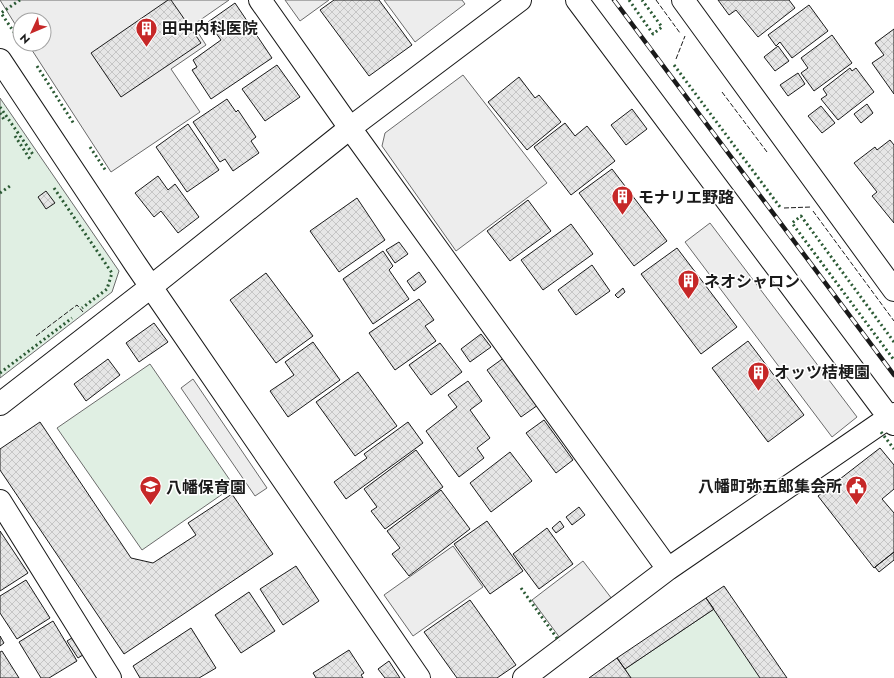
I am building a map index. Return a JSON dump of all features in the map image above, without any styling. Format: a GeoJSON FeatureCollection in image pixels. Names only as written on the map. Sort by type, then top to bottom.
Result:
{"type":"FeatureCollection","features":[{"type":"Feature","properties":{"kind":"street"},"geometry":{"type":"LineString","coordinates":[[260,0],[350,128],[668,569]]}},
{"type":"Feature","properties":{"kind":"street"},"geometry":{"type":"LineString","coordinates":[[0,404],[152,286],[350,128],[520,0]]}},
{"type":"Feature","properties":{"kind":"street"},"geometry":{"type":"LineString","coordinates":[[524,678],[668,569],[892,418],[577,0]]}},
{"type":"Feature","properties":{"kind":"street"},"geometry":{"type":"LineString","coordinates":[[683,0],[894,290]]}},
{"type":"Feature","properties":{"kind":"street"},"geometry":{"type":"LineString","coordinates":[[0,60],[419,678]]}},
{"type":"Feature","properties":{"kind":"street"},"geometry":{"type":"LineString","coordinates":[[0,502],[110,678]]}},
{"type":"Feature","properties":{"kind":"green space"},"geometry":{"type":"Polygon","coordinates":[[[0,98],[119,271],[112,292],[0,378],[0,98]]]}},
{"type":"Feature","properties":{"kind":"green space"},"geometry":{"type":"Polygon","coordinates":[[[150,364],[234,486],[142,550],[57,428],[150,364]]]}},
{"type":"Feature","properties":{"kind":"green space"},"geometry":{"type":"Polygon","coordinates":[[[714,609],[761,678],[631,678],[625,669],[714,609]]]}},
{"type":"Feature","properties":{"kind":"shaded area"},"geometry":{"type":"Polygon","coordinates":[[[0,0],[229,0],[193,25],[206,45],[171,69],[200,112],[111,172],[33,52],[52,52],[52,12],[12,12],[12,19],[0,0]]]}},
{"type":"Feature","properties":{"kind":"shaded area"},"geometry":{"type":"Polygon","coordinates":[[[285,0],[329,0],[300,21],[285,0]]]}},
{"type":"Feature","properties":{"kind":"shaded area"},"geometry":{"type":"Polygon","coordinates":[[[384,0],[462,0],[465,4],[415,42],[384,0]]]}},
{"type":"Feature","properties":{"kind":"shaded area"},"geometry":{"type":"Polygon","coordinates":[[[463,75],[547,183],[456,251],[382,146],[385,133],[463,75]]]}},
{"type":"Feature","properties":{"kind":"shaded area"},"geometry":{"type":"Polygon","coordinates":[[[710,223],[857,417],[832,437],[685,242],[710,223]]]}},
{"type":"Feature","properties":{"kind":"shaded area"},"geometry":{"type":"Polygon","coordinates":[[[193,379],[267,488],[255,496],[181,388],[193,379]]]}},
{"type":"Feature","properties":{"kind":"shaded area"},"geometry":{"type":"Polygon","coordinates":[[[453,546],[483,587],[413,636],[384,595],[453,546]]]}},
{"type":"Feature","properties":{"kind":"shaded area"},"geometry":{"type":"Polygon","coordinates":[[[583,561],[612,599],[560,638],[532,600],[583,561]]]}},
{"type":"Feature","properties":{"kind":"building","name":"田中内科医院"},"geometry":{"type":"Polygon","coordinates":[[[168,0],[171,0],[201,43],[121,97],[91,53],[168,0]]]}},
{"type":"Feature","properties":{"kind":"building"},"geometry":{"type":"Polygon","coordinates":[[[334,0],[379,0],[412,45],[369,76],[320,10],[334,0]]]}},
{"type":"Feature","properties":{"kind":"building"},"geometry":{"type":"Polygon","coordinates":[[[718,0],[789,0],[795,8],[758,37],[736,10],[729,15],[718,0]]]}},
{"type":"Feature","properties":{"kind":"building"},"geometry":{"type":"Polygon","coordinates":[[[235,3],[272,58],[211,99],[192,70],[197,67],[193,60],[221,40],[208,22],[235,3]]]}},
{"type":"Feature","properties":{"kind":"building"},"geometry":{"type":"Polygon","coordinates":[[[809,5],[828,31],[792,58],[780,42],[776,46],[768,35],[809,5]]]}},
{"type":"Feature","properties":{"kind":"building"},"geometry":{"type":"Polygon","coordinates":[[[894,29],[894,94],[872,63],[884,55],[875,43],[894,29]]]}},
{"type":"Feature","properties":{"kind":"building"},"geometry":{"type":"Polygon","coordinates":[[[832,35],[852,63],[814,91],[801,73],[808,68],[801,58],[832,35]]]}},
{"type":"Feature","properties":{"kind":"building"},"geometry":{"type":"Polygon","coordinates":[[[778,46],[789,61],[775,71],[764,57],[778,46]]]}},
{"type":"Feature","properties":{"kind":"building"},"geometry":{"type":"Polygon","coordinates":[[[277,65],[300,97],[265,121],[242,89],[277,65]]]}},
{"type":"Feature","properties":{"kind":"building"},"geometry":{"type":"Polygon","coordinates":[[[850,68],[852,71],[856,68],[874,92],[838,120],[821,99],[827,95],[823,89],[850,68]]]}},
{"type":"Feature","properties":{"kind":"building"},"geometry":{"type":"Polygon","coordinates":[[[798,73],[805,84],[788,96],[780,85],[798,73]]]}},
{"type":"Feature","properties":{"kind":"building"},"geometry":{"type":"Polygon","coordinates":[[[519,77],[535,98],[539,95],[561,122],[527,150],[488,102],[519,77]]]}},
{"type":"Feature","properties":{"kind":"building"},"geometry":{"type":"Polygon","coordinates":[[[227,99],[236,112],[238,110],[256,137],[251,141],[259,153],[233,171],[225,159],[220,162],[193,122],[227,99]]]}},
{"type":"Feature","properties":{"kind":"building"},"geometry":{"type":"Polygon","coordinates":[[[867,104],[873,113],[861,123],[854,114],[867,104]]]}},
{"type":"Feature","properties":{"kind":"building"},"geometry":{"type":"Polygon","coordinates":[[[821,106],[835,123],[822,133],[808,116],[821,106]]]}},
{"type":"Feature","properties":{"kind":"building"},"geometry":{"type":"Polygon","coordinates":[[[632,109],[647,129],[626,145],[611,125],[632,109]]]}},
{"type":"Feature","properties":{"kind":"building"},"geometry":{"type":"Polygon","coordinates":[[[565,123],[575,136],[587,126],[615,161],[571,195],[534,147],[565,123]]]}},
{"type":"Feature","properties":{"kind":"building"},"geometry":{"type":"Polygon","coordinates":[[[188,124],[219,170],[187,192],[156,147],[188,124]]]}},
{"type":"Feature","properties":{"kind":"building"},"geometry":{"type":"Polygon","coordinates":[[[890,140],[894,145],[894,223],[872,196],[877,192],[854,163],[875,147],[877,150],[890,140]]]}},
{"type":"Feature","properties":{"kind":"building","name":"モナリエ野路"},"geometry":{"type":"Polygon","coordinates":[[[612,169],[667,241],[634,266],[579,193],[612,169]]]}},
{"type":"Feature","properties":{"kind":"building"},"geometry":{"type":"Polygon","coordinates":[[[158,176],[168,190],[175,184],[199,217],[178,233],[161,211],[154,217],[135,193],[158,176]]]}},
{"type":"Feature","properties":{"kind":"building"},"geometry":{"type":"Polygon","coordinates":[[[46,191],[55,203],[46,209],[38,197],[46,191]]]}},
{"type":"Feature","properties":{"kind":"building"},"geometry":{"type":"Polygon","coordinates":[[[357,198],[385,240],[339,272],[310,231],[357,198]]]}},
{"type":"Feature","properties":{"kind":"building"},"geometry":{"type":"Polygon","coordinates":[[[528,200],[551,231],[510,261],[487,231],[528,200]]]}},
{"type":"Feature","properties":{"kind":"building"},"geometry":{"type":"Polygon","coordinates":[[[571,224],[593,254],[543,290],[521,260],[571,224]]]}},
{"type":"Feature","properties":{"kind":"building"},"geometry":{"type":"Polygon","coordinates":[[[399,242],[408,254],[395,263],[386,250],[399,242]]]}},
{"type":"Feature","properties":{"kind":"building","name":"ネオシャロン"},"geometry":{"type":"Polygon","coordinates":[[[677,248],[737,327],[701,354],[641,274],[677,248]]]}},
{"type":"Feature","properties":{"kind":"building"},"geometry":{"type":"Polygon","coordinates":[[[383,251],[393,266],[389,270],[409,299],[373,324],[343,279],[383,251]]]}},
{"type":"Feature","properties":{"kind":"building"},"geometry":{"type":"Polygon","coordinates":[[[592,265],[610,291],[576,315],[558,290],[592,265]]]}},
{"type":"Feature","properties":{"kind":"building"},"geometry":{"type":"Polygon","coordinates":[[[419,272],[426,282],[414,291],[407,281],[419,272]]]}},
{"type":"Feature","properties":{"kind":"building"},"geometry":{"type":"Polygon","coordinates":[[[266,273],[313,336],[276,363],[230,300],[266,273]]]}},
{"type":"Feature","properties":{"kind":"building"},"geometry":{"type":"Polygon","coordinates":[[[623,288],[625,292],[618,298],[615,295],[623,288]]]}},
{"type":"Feature","properties":{"kind":"building"},"geometry":{"type":"Polygon","coordinates":[[[419,299],[434,320],[425,326],[436,341],[395,370],[369,333],[419,299]]]}},
{"type":"Feature","properties":{"kind":"building"},"geometry":{"type":"Polygon","coordinates":[[[154,323],[168,342],[139,362],[126,343],[154,323]]]}},
{"type":"Feature","properties":{"kind":"building"},"geometry":{"type":"Polygon","coordinates":[[[481,334],[491,347],[470,362],[461,349],[481,334]]]}},
{"type":"Feature","properties":{"kind":"building","name":"オッツ桔梗園"},"geometry":{"type":"Polygon","coordinates":[[[748,341],[804,415],[768,442],[712,368],[748,341]]]}},
{"type":"Feature","properties":{"kind":"building"},"geometry":{"type":"Polygon","coordinates":[[[313,342],[340,380],[288,417],[270,391],[294,375],[285,362],[313,342]]]}},
{"type":"Feature","properties":{"kind":"building"},"geometry":{"type":"Polygon","coordinates":[[[440,343],[462,372],[431,395],[409,365],[440,343]]]}},
{"type":"Feature","properties":{"kind":"building"},"geometry":{"type":"Polygon","coordinates":[[[505,357],[538,405],[521,417],[487,370],[505,357]]]}},
{"type":"Feature","properties":{"kind":"building"},"geometry":{"type":"Polygon","coordinates":[[[108,359],[120,375],[86,401],[74,384],[108,359]]]}},
{"type":"Feature","properties":{"kind":"building"},"geometry":{"type":"Polygon","coordinates":[[[358,372],[397,426],[355,456],[316,402],[358,372]]]}},
{"type":"Feature","properties":{"kind":"building"},"geometry":{"type":"Polygon","coordinates":[[[468,381],[482,401],[470,410],[490,438],[477,448],[484,458],[459,477],[426,431],[457,407],[448,395],[468,381]]]}},
{"type":"Feature","properties":{"kind":"building"},"geometry":{"type":"Polygon","coordinates":[[[544,420],[573,460],[556,473],[526,433],[544,420]]]}},
{"type":"Feature","properties":{"kind":"building"},"geometry":{"type":"Polygon","coordinates":[[[40,422],[131,558],[153,563],[196,535],[188,523],[232,494],[273,554],[124,654],[0,470],[0,449],[40,422]]]}},
{"type":"Feature","properties":{"kind":"building"},"geometry":{"type":"Polygon","coordinates":[[[408,422],[423,443],[346,499],[334,482],[367,458],[364,454],[408,422]]]}},
{"type":"Feature","properties":{"kind":"building","name":"八幡町弥五郎集会所"},"geometry":{"type":"Polygon","coordinates":[[[880,448],[894,465],[894,489],[882,499],[894,513],[894,552],[874,568],[818,496],[880,448]]]}},
{"type":"Feature","properties":{"kind":"building"},"geometry":{"type":"Polygon","coordinates":[[[416,450],[443,487],[385,529],[371,511],[377,507],[364,489],[416,450]]]}},
{"type":"Feature","properties":{"kind":"building"},"geometry":{"type":"Polygon","coordinates":[[[510,452],[532,481],[491,512],[470,483],[510,452]]]}},
{"type":"Feature","properties":{"kind":"building"},"geometry":{"type":"Polygon","coordinates":[[[441,490],[470,529],[409,576],[392,554],[400,548],[387,531],[441,490]]]}},
{"type":"Feature","properties":{"kind":"building"},"geometry":{"type":"Polygon","coordinates":[[[579,507],[585,515],[572,525],[566,517],[579,507]]]}},
{"type":"Feature","properties":{"kind":"building"},"geometry":{"type":"Polygon","coordinates":[[[487,521],[523,571],[490,594],[454,544],[487,521]]]}},
{"type":"Feature","properties":{"kind":"building"},"geometry":{"type":"Polygon","coordinates":[[[560,521],[564,527],[556,533],[552,528],[560,521]]]}},
{"type":"Feature","properties":{"kind":"building"},"geometry":{"type":"Polygon","coordinates":[[[547,528],[573,564],[539,589],[513,554],[547,528]]]}},
{"type":"Feature","properties":{"kind":"building"},"geometry":{"type":"Polygon","coordinates":[[[0,531],[28,573],[0,591],[0,531]]]}},
{"type":"Feature","properties":{"kind":"building"},"geometry":{"type":"Polygon","coordinates":[[[894,552],[894,560],[879,572],[875,567],[894,552]]]}},
{"type":"Feature","properties":{"kind":"building"},"geometry":{"type":"Polygon","coordinates":[[[296,566],[319,601],[283,625],[260,589],[296,566]]]}},
{"type":"Feature","properties":{"kind":"building"},"geometry":{"type":"Polygon","coordinates":[[[26,580],[50,618],[17,639],[0,613],[0,596],[26,580]]]}},
{"type":"Feature","properties":{"kind":"building"},"geometry":{"type":"Polygon","coordinates":[[[724,586],[787,678],[760,678],[706,598],[724,586]]]}},
{"type":"Feature","properties":{"kind":"building"},"geometry":{"type":"Polygon","coordinates":[[[249,592],[275,631],[241,653],[215,615],[249,592]]]}},
{"type":"Feature","properties":{"kind":"building"},"geometry":{"type":"Polygon","coordinates":[[[706,598],[714,609],[625,669],[617,658],[706,598]]]}},
{"type":"Feature","properties":{"kind":"building"},"geometry":{"type":"Polygon","coordinates":[[[470,600],[516,665],[497,678],[457,678],[424,632],[470,600]]]}},
{"type":"Feature","properties":{"kind":"building"},"geometry":{"type":"Polygon","coordinates":[[[53,621],[77,661],[49,678],[41,678],[19,642],[53,621]]]}},
{"type":"Feature","properties":{"kind":"building"},"geometry":{"type":"Polygon","coordinates":[[[191,628],[216,668],[199,678],[140,678],[133,666],[191,628]]]}},
{"type":"Feature","properties":{"kind":"building"},"geometry":{"type":"Polygon","coordinates":[[[0,636],[4,643],[0,646],[0,636]]]}},
{"type":"Feature","properties":{"kind":"building"},"geometry":{"type":"Polygon","coordinates":[[[75,636],[86,653],[78,658],[67,641],[75,636]]]}},
{"type":"Feature","properties":{"kind":"building"},"geometry":{"type":"Polygon","coordinates":[[[349,650],[364,673],[361,675],[363,678],[316,678],[313,673],[349,650]]]}},
{"type":"Feature","properties":{"kind":"building"},"geometry":{"type":"Polygon","coordinates":[[[2,651],[19,678],[0,678],[0,652],[2,651]]]}},
{"type":"Feature","properties":{"kind":"building"},"geometry":{"type":"Polygon","coordinates":[[[617,658],[631,678],[589,678],[617,658]]]}},
{"type":"Feature","properties":{"kind":"building"},"geometry":{"type":"Polygon","coordinates":[[[389,661],[400,678],[385,678],[378,669],[389,661]]]}},
{"type":"Feature","properties":{"kind":"railway"},"geometry":{"type":"LineString","coordinates":[[614,0],[894,375]]}},
{"type":"Feature","properties":{"kind":"hedge"},"geometry":{"type":"LineString","coordinates":[[12,29],[1,13],[20,0]]}},
{"type":"Feature","properties":{"kind":"hedge"},"geometry":{"type":"LineString","coordinates":[[629,0],[653,34],[662,27],[642,0]]}},
{"type":"Feature","properties":{"kind":"hedge"},"geometry":{"type":"LineString","coordinates":[[674,65],[780,207]]}},
{"type":"Feature","properties":{"kind":"hedge"},"geometry":{"type":"LineString","coordinates":[[37,66],[74,124]]}},
{"type":"Feature","properties":{"kind":"hedge"},"geometry":{"type":"LineString","coordinates":[[0,107],[34,156]]}},
{"type":"Feature","properties":{"kind":"hedge"},"geometry":{"type":"LineString","coordinates":[[0,113],[5,121]]}},
{"type":"Feature","properties":{"kind":"hedge"},"geometry":{"type":"LineString","coordinates":[[15,136],[30,159]]}},
{"type":"Feature","properties":{"kind":"hedge"},"geometry":{"type":"LineString","coordinates":[[90,147],[106,171]]}},
{"type":"Feature","properties":{"kind":"hedge"},"geometry":{"type":"LineString","coordinates":[[0,193],[10,186]]}},
{"type":"Feature","properties":{"kind":"hedge"},"geometry":{"type":"LineString","coordinates":[[54,188],[112,273],[107,289],[82,308]]}},
{"type":"Feature","properties":{"kind":"hedge"},"geometry":{"type":"LineString","coordinates":[[894,342],[801,216],[792,223],[894,360]]}},
{"type":"Feature","properties":{"kind":"hedge"},"geometry":{"type":"LineString","coordinates":[[0,373],[72,318]]}},
{"type":"Feature","properties":{"kind":"hedge"},"geometry":{"type":"LineString","coordinates":[[881,432],[894,449]]}},
{"type":"Feature","properties":{"kind":"hedge"},"geometry":{"type":"LineString","coordinates":[[521,588],[559,641]]}},
{"type":"Feature","properties":{"kind":"fence"},"geometry":{"type":"LineString","coordinates":[[656,0],[680,33]]}},
{"type":"Feature","properties":{"kind":"fence"},"geometry":{"type":"LineString","coordinates":[[676,59],[685,36]]}},
{"type":"Feature","properties":{"kind":"fence"},"geometry":{"type":"LineString","coordinates":[[722,92],[767,152]]}},
{"type":"Feature","properties":{"kind":"fence"},"geometry":{"type":"LineString","coordinates":[[784,208],[811,207]]}},
{"type":"Feature","properties":{"kind":"fence"},"geometry":{"type":"LineString","coordinates":[[813,211],[894,321]]}},
{"type":"Feature","properties":{"kind":"fence"},"geometry":{"type":"LineString","coordinates":[[36,336],[77,305],[83,312]]}},
{"type":"Feature","properties":{"kind":"place","name":"田中内科医院"},"geometry":{"type":"Point","coordinates":[146,48]}},
{"type":"Feature","properties":{"kind":"place","name":"モナリエ野路"},"geometry":{"type":"Point","coordinates":[623,216]}},
{"type":"Feature","properties":{"kind":"place","name":"ネオシャロン"},"geometry":{"type":"Point","coordinates":[689,300]}},
{"type":"Feature","properties":{"kind":"place","name":"オッツ桔梗園"},"geometry":{"type":"Point","coordinates":[758,392]}},
{"type":"Feature","properties":{"kind":"place","name":"八幡保育園"},"geometry":{"type":"Point","coordinates":[151,506]}},
{"type":"Feature","properties":{"kind":"place","name":"八幡町弥五郎集会所"},"geometry":{"type":"Point","coordinates":[857,506]}}]}
